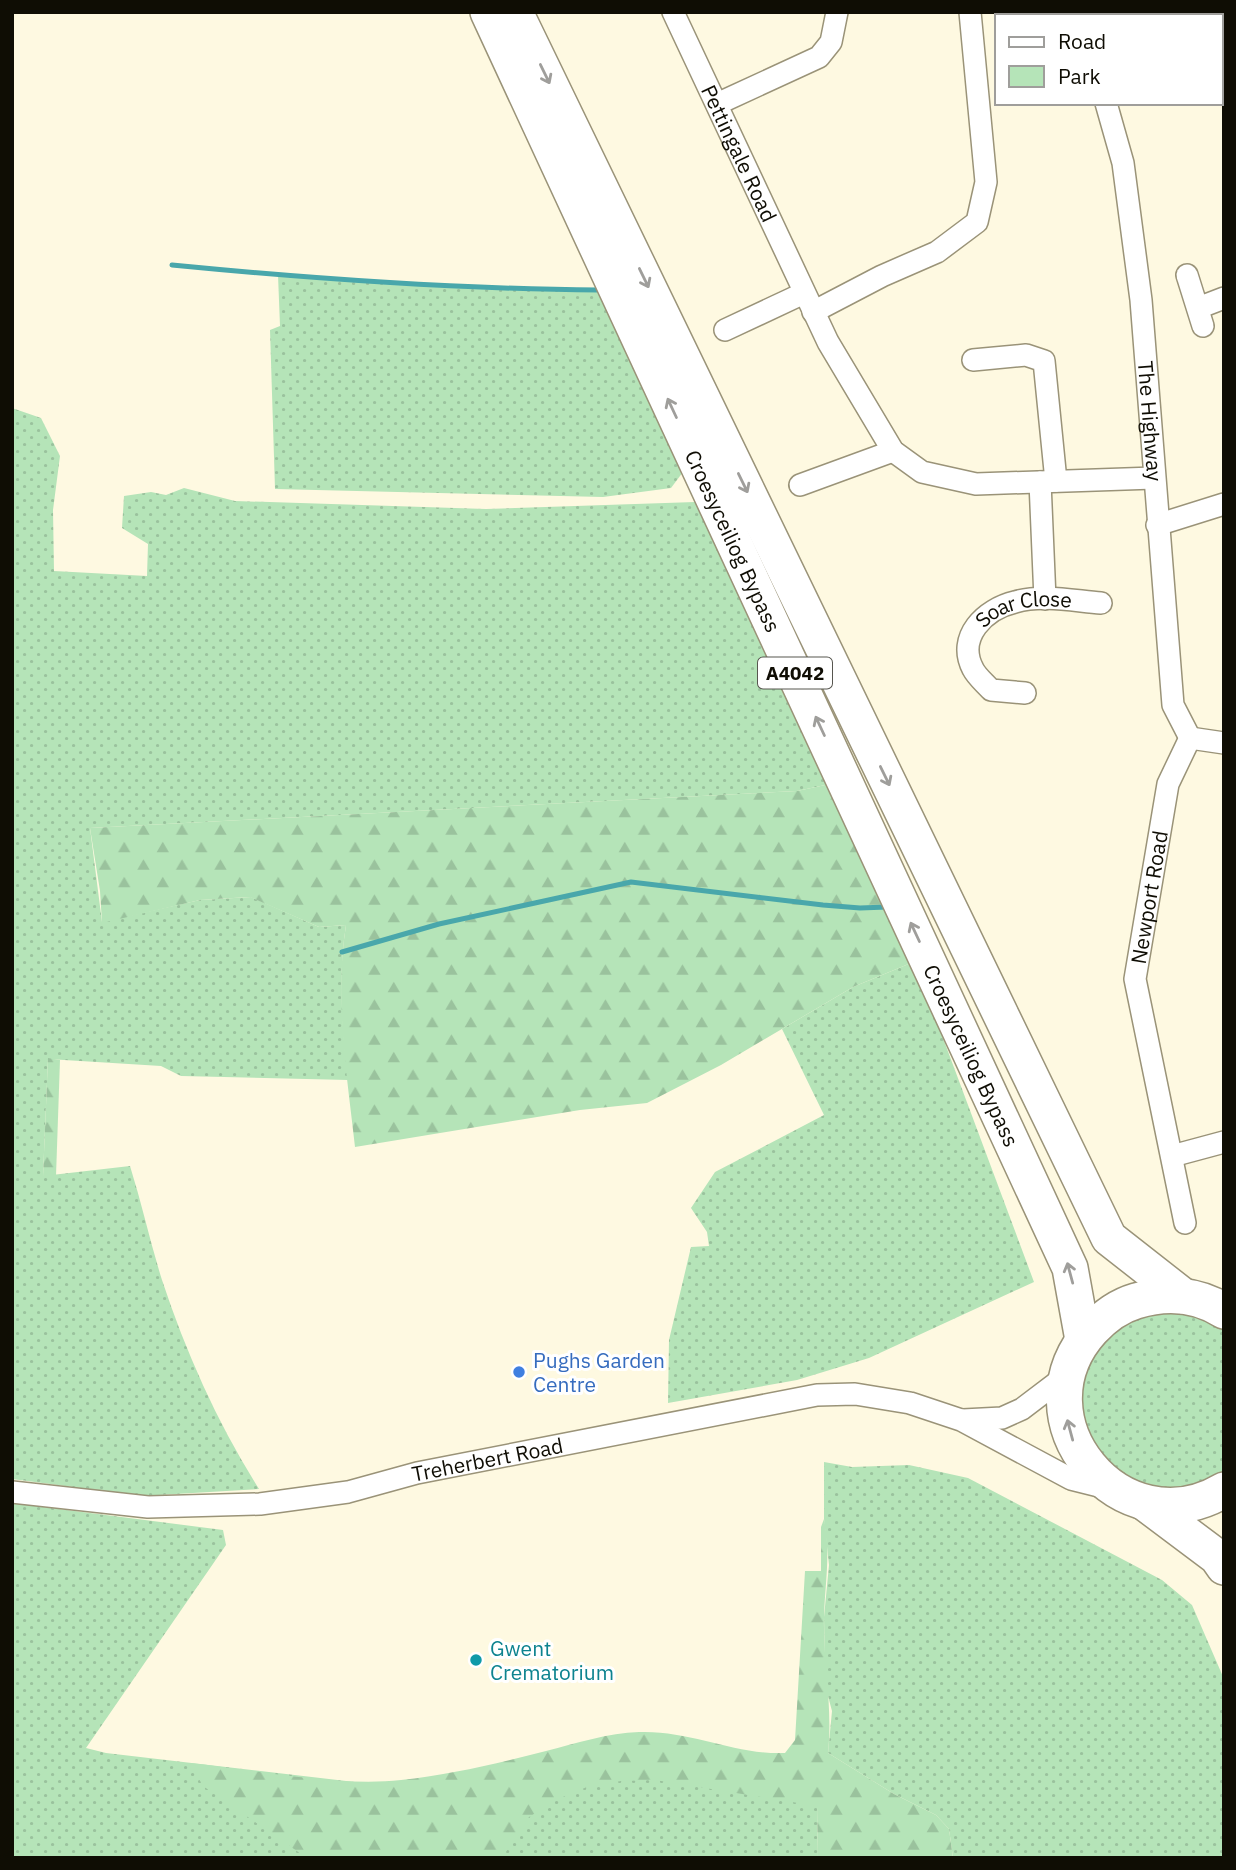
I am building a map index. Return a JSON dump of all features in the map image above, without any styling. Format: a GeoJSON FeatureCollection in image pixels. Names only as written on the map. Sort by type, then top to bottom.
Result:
{"type":"FeatureCollection","features":[{"type":"Feature","properties":{"kind":"highway","name":"Croesyceiliog Bypass"},"geometry":{"type":"LineString","coordinates":[[488,12],[1070,1268],[1083,1340]]}},
{"type":"Feature","properties":{"kind":"highway","name":"Croesyceiliog Bypass"},"geometry":{"type":"LineString","coordinates":[[515,12],[1110,1238],[1183,1296]]}},
{"type":"Feature","properties":{"kind":"highway"},"geometry":{"type":"LineString","coordinates":[[1224,1311],[1213,1304],[1183,1296],[1154,1296],[1127,1304],[1103,1319],[1083,1340],[1068,1374],[1064,1406],[1071,1438],[1088,1467],[1112,1489],[1144,1503],[1217,1557],[1224,1567]]}},
{"type":"Feature","properties":{"kind":"highway"},"geometry":{"type":"LineString","coordinates":[[1144,1503],[1177,1506],[1209,1499],[1224,1490]]}},
{"type":"Feature","properties":{"kind":"street","name":"Pettingale Road"},"geometry":{"type":"LineString","coordinates":[[673,12],[809,302],[893,451],[922,472],[976,484],[1154,478]]}},
{"type":"Feature","properties":{"kind":"street"},"geometry":{"type":"LineString","coordinates":[[717,104],[819,57],[831,42],[837,12]]}},
{"type":"Feature","properties":{"kind":"street"},"geometry":{"type":"LineString","coordinates":[[725,330],[882,276],[937,253],[977,222],[986,182],[970,12]]}},
{"type":"Feature","properties":{"kind":"street","name":"The Highway"},"geometry":{"type":"LineString","coordinates":[[1107,105],[1123,163],[1141,300],[1173,705],[1190,738]]}},
{"type":"Feature","properties":{"kind":"street"},"geometry":{"type":"LineString","coordinates":[[1187,275],[1200,317],[1224,298]]}},
{"type":"Feature","properties":{"kind":"street"},"geometry":{"type":"LineString","coordinates":[[973,360],[1026,355],[1044,361],[1048,481],[1045,599]]}},
{"type":"Feature","properties":{"kind":"street"},"geometry":{"type":"LineString","coordinates":[[800,485],[893,451]]}},
{"type":"Feature","properties":{"kind":"street"},"geometry":{"type":"LineString","coordinates":[[1157,524],[1224,504]]}},
{"type":"Feature","properties":{"kind":"street","name":"Soar Close"},"geometry":{"type":"LineString","coordinates":[[1025,693],[990,690],[972,668],[967,643],[975,625],[993,610],[1016,601],[1045,599],[1101,603]]}},
{"type":"Feature","properties":{"kind":"street"},"geometry":{"type":"LineString","coordinates":[[1190,738],[1224,743]]}},
{"type":"Feature","properties":{"kind":"street","name":"Newport Road"},"geometry":{"type":"LineString","coordinates":[[1185,1223],[1135,979],[1168,784],[1190,738]]}},
{"type":"Feature","properties":{"kind":"street"},"geometry":{"type":"LineString","coordinates":[[1172,1156],[1224,1142]]}},
{"type":"Feature","properties":{"kind":"street","name":"Treherbert Road"},"geometry":{"type":"LineString","coordinates":[[961,1420],[1002,1418],[1022,1409],[1068,1374]]}},
{"type":"Feature","properties":{"kind":"street","name":"Treherbert Road"},"geometry":{"type":"LineString","coordinates":[[12,1492],[148,1507],[260,1504],[348,1492],[417,1474],[817,1395],[855,1394],[910,1403],[961,1420],[1071,1479],[1112,1489]]}},
{"type":"Feature","properties":{"kind":"green space"},"geometry":{"type":"Polygon","coordinates":[[[278,275],[478,289],[599,290],[683,472],[671,488],[603,497],[275,489],[270,330],[280,326],[278,275]]]}},
{"type":"Feature","properties":{"kind":"green space"},"geometry":{"type":"Polygon","coordinates":[[[12,408],[41,418],[60,456],[53,510],[54,571],[147,576],[148,544],[122,528],[124,496],[151,492],[166,495],[184,488],[235,501],[486,509],[695,502],[830,784],[797,791],[90,828],[102,922],[200,900],[251,897],[319,927],[346,925],[342,1002],[348,1080],[181,1076],[161,1066],[48,1059],[43,1176],[130,1166],[162,1280],[182,1334],[204,1388],[259,1489],[142,1496],[12,1479],[12,408]]]}},
{"type":"Feature","properties":{"kind":"green space"},"geometry":{"type":"Polygon","coordinates":[[[830,784],[911,963],[853,987],[721,1065],[647,1103],[580,1110],[355,1147],[341,1009],[346,925],[319,927],[250,897],[200,900],[102,923],[90,828],[797,791],[830,784]]]}},
{"type":"Feature","properties":{"kind":"green space"},"geometry":{"type":"Polygon","coordinates":[[[911,963],[937,1022],[1034,1282],[869,1358],[797,1380],[668,1403],[669,1340],[691,1247],[709,1246],[707,1232],[691,1208],[715,1172],[824,1115],[782,1029],[853,987],[911,963]]]}},
{"type":"Feature","properties":{"kind":"green space"},"geometry":{"type":"Polygon","coordinates":[[[48,1058],[60,1060],[56,1176],[43,1176],[48,1058]]]}},
{"type":"Feature","properties":{"kind":"green space"},"geometry":{"type":"Polygon","coordinates":[[[1179,1311],[1206,1318],[1224,1330],[1224,1471],[1195,1486],[1152,1487],[1119,1472],[1095,1446],[1083,1413],[1084,1378],[1099,1346],[1130,1322],[1179,1311]]]}},
{"type":"Feature","properties":{"kind":"green space"},"geometry":{"type":"Polygon","coordinates":[[[824,1462],[852,1467],[909,1465],[968,1478],[1162,1580],[1192,1605],[1224,1679],[1224,1858],[953,1858],[949,1829],[936,1815],[894,1794],[828,1753],[832,1711],[825,1685],[824,1617],[829,1565],[824,1519],[824,1462]]]}},
{"type":"Feature","properties":{"kind":"green space"},"geometry":{"type":"Polygon","coordinates":[[[12,1503],[223,1530],[226,1545],[86,1748],[106,1753],[389,1786],[642,1767],[817,1797],[818,1858],[12,1858],[12,1503]]]}},
{"type":"Feature","properties":{"kind":"green space"},"geometry":{"type":"Polygon","coordinates":[[[824,1519],[827,1556],[824,1617],[828,1753],[894,1794],[936,1815],[949,1829],[953,1858],[818,1858],[817,1806],[655,1780],[621,1781],[587,1787],[558,1799],[529,1817],[502,1858],[307,1858],[203,1786],[190,1763],[324,1780],[377,1782],[474,1768],[593,1739],[639,1732],[658,1732],[766,1753],[785,1753],[795,1740],[805,1571],[821,1571],[821,1527],[824,1519]]]}},
{"type":"Feature","properties":{"kind":"waterway"},"geometry":{"type":"LineString","coordinates":[[172,265],[386,282],[599,290]]}},
{"type":"Feature","properties":{"kind":"waterway"},"geometry":{"type":"LineString","coordinates":[[342,952],[439,924],[631,882],[823,905],[887,907]]}},
{"type":"Feature","properties":{"kind":"place","name":"Pughs Garden Centre"},"geometry":{"type":"Point","coordinates":[519,1372]}},
{"type":"Feature","properties":{"kind":"place","name":"Gwent Crematorium"},"geometry":{"type":"Point","coordinates":[476,1660]}}]}
